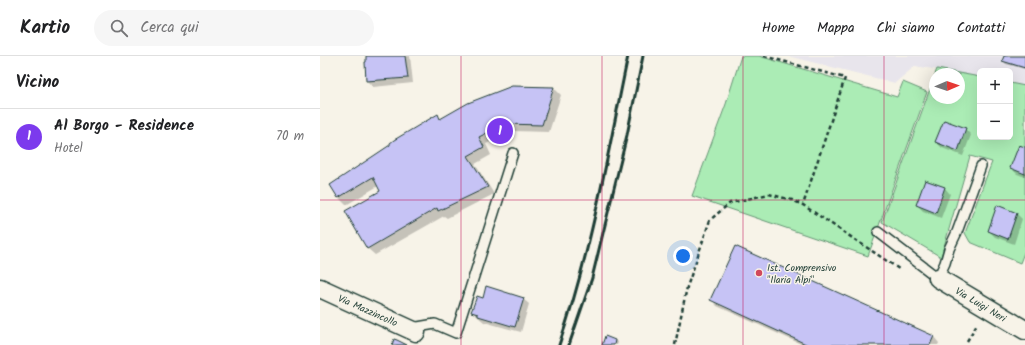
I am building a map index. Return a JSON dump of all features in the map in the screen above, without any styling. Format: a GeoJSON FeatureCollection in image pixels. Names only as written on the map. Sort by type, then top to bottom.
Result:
{"type":"FeatureCollection","features":[{"type":"Feature","properties":{"kind":"street","name":"Via Luigi Neri"},"geometry":{"type":"LineString","coordinates":[[938,278],[1025,330]]}},
{"type":"Feature","properties":{"kind":"street","name":"Via Mazzincollo"},"geometry":{"type":"LineString","coordinates":[[320,288],[412,330]]}},
{"type":"Feature","properties":{"kind":"lane"},"geometry":{"type":"LineString","coordinates":[[412,330],[435,324],[456,333],[512,153]]}},
{"type":"Feature","properties":{"kind":"lane"},"geometry":{"type":"LineString","coordinates":[[878,232],[938,278],[945,264],[949,249],[982,166]]}},
{"type":"Feature","properties":{"kind":"path"},"geometry":{"type":"LineString","coordinates":[[675,345],[687,287],[710,220],[730,203],[769,194],[792,200],[803,205],[845,78],[764,56]]}},
{"type":"Feature","properties":{"kind":"path"},"geometry":{"type":"LineString","coordinates":[[968,341],[980,318]]}},
{"type":"Feature","properties":{"kind":"shaded area"},"geometry":{"type":"Polygon","coordinates":[[[788,56],[1025,56],[1025,86],[1013,84],[1013,68],[977,68],[977,76],[965,74],[965,68],[929,68],[915,66],[895,83],[788,56]]]}},
{"type":"Feature","properties":{"kind":"green space"},"geometry":{"type":"Polygon","coordinates":[[[741,56],[759,56],[897,97],[903,82],[927,92],[868,256],[692,196],[726,104],[741,56]]]}},
{"type":"Feature","properties":{"kind":"green space"},"geometry":{"type":"Polygon","coordinates":[[[965,74],[977,76],[977,140],[1013,140],[1013,84],[1025,86],[1025,250],[1020,263],[970,242],[965,233],[992,162],[970,156],[941,257],[882,222],[929,92],[929,104],[965,104],[965,74]]]}},
{"type":"Feature","properties":{"kind":"building"},"geometry":{"type":"Polygon","coordinates":[[[366,56],[405,56],[408,78],[366,81],[366,56]]]}},
{"type":"Feature","properties":{"kind":"building"},"geometry":{"type":"Polygon","coordinates":[[[1004,56],[1025,56],[1025,68],[1002,61],[1004,56]]]}},
{"type":"Feature","properties":{"kind":"building"},"geometry":{"type":"Polygon","coordinates":[[[512,86],[554,87],[542,125],[505,124],[479,137],[484,147],[468,156],[488,187],[438,211],[437,208],[367,249],[345,211],[380,191],[373,177],[338,198],[330,185],[390,145],[390,143],[394,140],[438,114],[440,119],[468,103],[512,86]]]}},
{"type":"Feature","properties":{"kind":"building"},"geometry":{"type":"Polygon","coordinates":[[[944,120],[966,128],[958,151],[935,142],[944,120]]]}},
{"type":"Feature","properties":{"kind":"building"},"geometry":{"type":"Polygon","coordinates":[[[1019,145],[1025,147],[1025,174],[1010,168],[1019,145]]]}},
{"type":"Feature","properties":{"kind":"building"},"geometry":{"type":"Polygon","coordinates":[[[925,180],[945,187],[936,213],[916,205],[925,180]]]}},
{"type":"Feature","properties":{"kind":"building"},"geometry":{"type":"Polygon","coordinates":[[[997,205],[1017,213],[1008,239],[988,231],[997,205]]]}},
{"type":"Feature","properties":{"kind":"building","name":"Ist. Comprensivo \"Ilaria Alpi\""},"geometry":{"type":"Polygon","coordinates":[[[735,246],[934,336],[930,345],[808,345],[710,300],[735,246]]]}},
{"type":"Feature","properties":{"kind":"building"},"geometry":{"type":"Polygon","coordinates":[[[486,286],[524,298],[515,327],[478,316],[478,314],[471,312],[477,296],[483,298],[486,286]]]}},
{"type":"Feature","properties":{"kind":"building"},"geometry":{"type":"Polygon","coordinates":[[[605,336],[615,340],[614,345],[602,345],[605,336]]]}},
{"type":"Feature","properties":{"kind":"building"},"geometry":{"type":"Polygon","coordinates":[[[394,339],[397,340],[407,345],[392,345],[394,339]]]}},
{"type":"Feature","properties":{"kind":"railway"},"geometry":{"type":"LineString","coordinates":[[559,345],[590,238],[628,56]]}},
{"type":"Feature","properties":{"kind":"railway"},"geometry":{"type":"LineString","coordinates":[[569,345],[592,278],[627,135],[643,56]]}},
{"type":"Feature","properties":{"kind":"place","name":"Al Borgo - Residence"},"geometry":{"type":"Point","coordinates":[500,131]}},
{"type":"Feature","properties":{"kind":"place","name":"Ist. Comprensivo \"Ilaria Alpi\""},"geometry":{"type":"Point","coordinates":[759,273]}}]}
